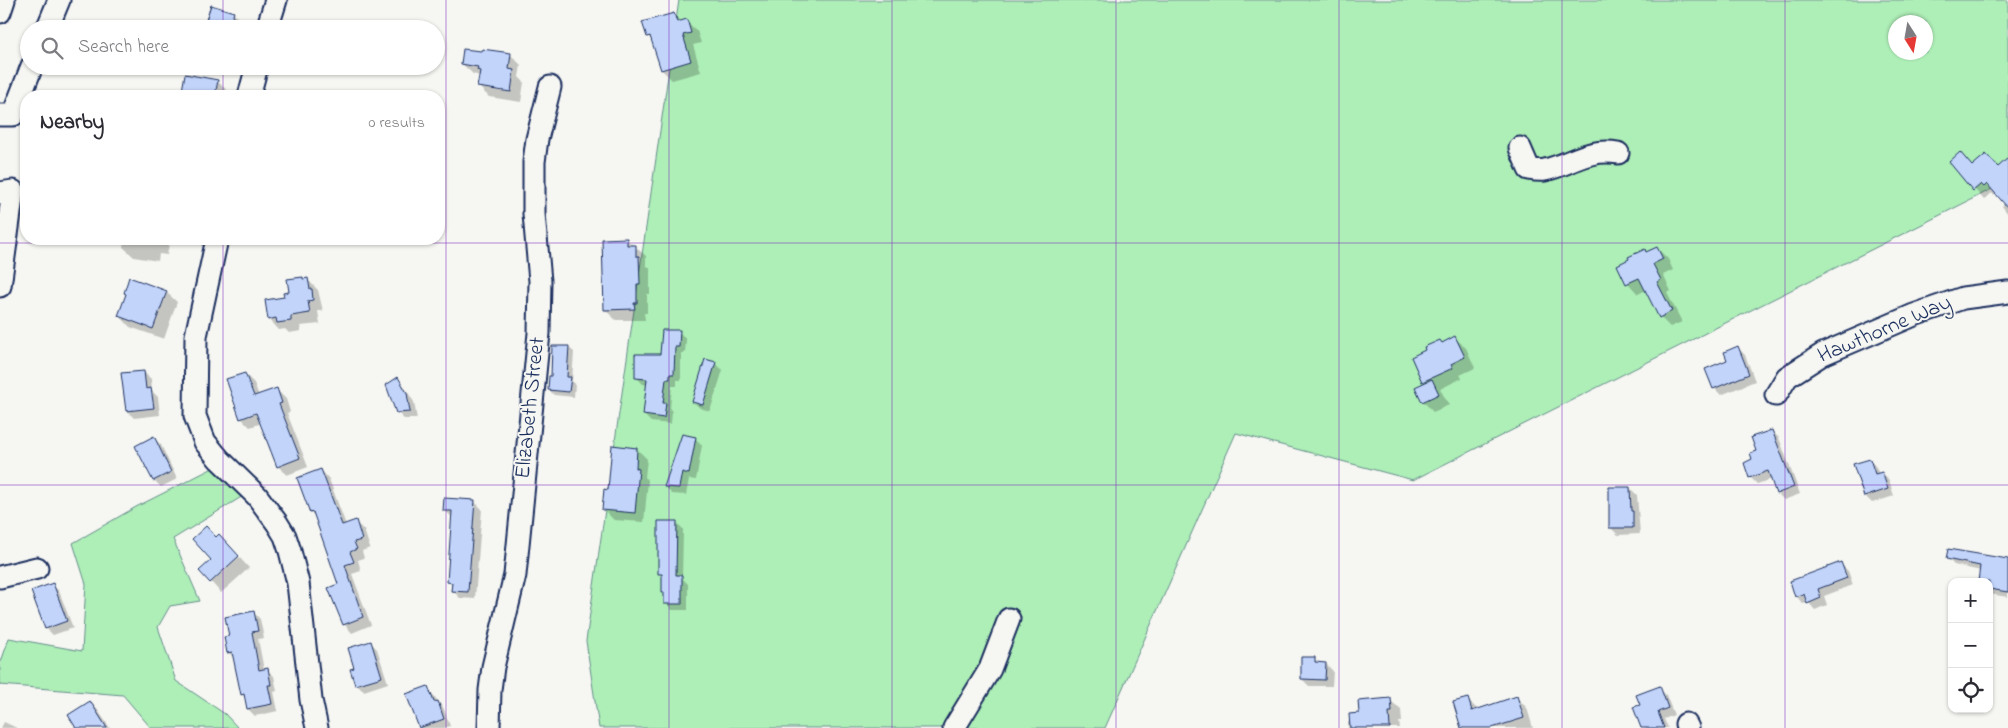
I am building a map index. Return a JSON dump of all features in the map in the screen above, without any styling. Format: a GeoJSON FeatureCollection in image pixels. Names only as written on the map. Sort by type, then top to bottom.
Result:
{"type":"FeatureCollection","features":[{"type":"Feature","properties":{"kind":"street"},"geometry":{"type":"LineString","coordinates":[[0,12],[4,0]]}},
{"type":"Feature","properties":{"kind":"street"},"geometry":{"type":"LineString","coordinates":[[51,20],[59,0]]}},
{"type":"Feature","properties":{"kind":"street"},"geometry":{"type":"LineString","coordinates":[[270,20],[276,0]]}},
{"type":"Feature","properties":{"kind":"street"},"geometry":{"type":"LineString","coordinates":[[23,90],[29,75]]}},
{"type":"Feature","properties":{"kind":"street"},"geometry":{"type":"LineString","coordinates":[[251,90],[255,75]]}},
{"type":"Feature","properties":{"kind":"street","name":"Elizabeth Street"},"geometry":{"type":"LineString","coordinates":[[489,728],[490,690],[516,568],[539,333],[540,290],[534,214],[534,162],[537,139],[550,88]]}},
{"type":"Feature","properties":{"kind":"street"},"geometry":{"type":"LineString","coordinates":[[0,115],[13,115],[20,97]]}},
{"type":"Feature","properties":{"kind":"street"},"geometry":{"type":"LineString","coordinates":[[1520,148],[1529,169],[1544,170],[1587,154],[1605,151],[1618,153]]}},
{"type":"Feature","properties":{"kind":"street"},"geometry":{"type":"LineString","coordinates":[[0,193],[13,192],[0,286]]}},
{"type":"Feature","properties":{"kind":"street"},"geometry":{"type":"LineString","coordinates":[[216,245],[196,336],[195,416],[205,442],[219,459],[257,496],[278,523],[285,536],[298,583],[311,700],[318,728]]}},
{"type":"Feature","properties":{"kind":"street","name":"Hawthorne Way"},"geometry":{"type":"LineString","coordinates":[[1776,395],[1787,377],[1823,354],[1914,315],[1962,298],[2008,292]]}},
{"type":"Feature","properties":{"kind":"street"},"geometry":{"type":"LineString","coordinates":[[0,576],[37,568]]}},
{"type":"Feature","properties":{"kind":"street"},"geometry":{"type":"LineString","coordinates":[[954,728],[990,668],[1009,620]]}},
{"type":"Feature","properties":{"kind":"green space"},"geometry":{"type":"Polygon","coordinates":[[[679,0],[2008,0],[2008,181],[1413,480],[1236,433],[1105,728],[599,728],[586,641],[679,0]]]}},
{"type":"Feature","properties":{"kind":"green space"},"geometry":{"type":"Polygon","coordinates":[[[215,467],[243,496],[173,539],[200,601],[170,606],[158,627],[176,681],[225,714],[238,728],[151,728],[123,695],[0,685],[0,665],[9,638],[82,651],[86,584],[73,543],[136,507],[215,467]]]}},
{"type":"Feature","properties":{"kind":"building"},"geometry":{"type":"Polygon","coordinates":[[[211,5],[234,12],[232,20],[206,20],[211,5]]]}},
{"type":"Feature","properties":{"kind":"building"},"geometry":{"type":"Polygon","coordinates":[[[674,13],[677,22],[687,19],[691,33],[683,35],[691,61],[661,70],[650,36],[647,37],[642,22],[674,13]]]}},
{"type":"Feature","properties":{"kind":"building"},"geometry":{"type":"Polygon","coordinates":[[[463,49],[481,51],[482,49],[511,53],[509,69],[514,70],[511,92],[477,87],[480,71],[477,70],[478,67],[461,64],[463,49]]]}},
{"type":"Feature","properties":{"kind":"building"},"geometry":{"type":"Polygon","coordinates":[[[185,75],[218,80],[216,90],[182,90],[185,75]]]}},
{"type":"Feature","properties":{"kind":"building"},"geometry":{"type":"Polygon","coordinates":[[[1960,152],[1972,166],[1986,154],[1998,167],[2008,158],[2008,208],[1987,184],[1984,187],[1981,184],[1973,191],[1949,162],[1960,152]]]}},
{"type":"Feature","properties":{"kind":"building"},"geometry":{"type":"Polygon","coordinates":[[[627,238],[627,245],[636,245],[636,256],[639,256],[640,284],[637,284],[637,303],[634,303],[635,309],[604,310],[602,239],[627,238]]]}},
{"type":"Feature","properties":{"kind":"building"},"geometry":{"type":"Polygon","coordinates":[[[1657,247],[1663,259],[1653,264],[1661,280],[1657,282],[1672,311],[1659,318],[1639,278],[1626,284],[1617,265],[1645,249],[1646,252],[1657,247]]]}},
{"type":"Feature","properties":{"kind":"building"},"geometry":{"type":"Polygon","coordinates":[[[129,277],[167,291],[153,329],[118,316],[126,294],[124,293],[129,277]]]}},
{"type":"Feature","properties":{"kind":"building"},"geometry":{"type":"Polygon","coordinates":[[[303,277],[303,279],[308,278],[310,289],[312,289],[313,300],[308,301],[310,313],[291,316],[291,321],[277,323],[276,318],[268,320],[265,300],[284,297],[283,293],[289,292],[287,279],[303,277]]]}},
{"type":"Feature","properties":{"kind":"building"},"geometry":{"type":"Polygon","coordinates":[[[662,330],[680,330],[679,347],[675,347],[674,374],[670,374],[670,379],[666,379],[663,403],[666,403],[664,418],[643,415],[647,379],[635,378],[635,354],[660,354],[662,330]]]}},
{"type":"Feature","properties":{"kind":"building"},"geometry":{"type":"Polygon","coordinates":[[[1455,336],[1465,357],[1451,364],[1453,368],[1422,382],[1411,357],[1425,350],[1424,347],[1440,340],[1442,343],[1455,336]]]}},
{"type":"Feature","properties":{"kind":"building"},"geometry":{"type":"Polygon","coordinates":[[[552,346],[569,346],[567,377],[571,377],[569,392],[548,390],[549,376],[551,376],[552,346]]]}},
{"type":"Feature","properties":{"kind":"building"},"geometry":{"type":"Polygon","coordinates":[[[1738,346],[1749,374],[1713,389],[1705,369],[1727,360],[1724,352],[1738,346]]]}},
{"type":"Feature","properties":{"kind":"building"},"geometry":{"type":"Polygon","coordinates":[[[705,359],[716,362],[703,405],[692,402],[705,359]]]}},
{"type":"Feature","properties":{"kind":"building"},"geometry":{"type":"Polygon","coordinates":[[[144,371],[146,389],[151,388],[154,408],[126,411],[121,373],[144,371]]]}},
{"type":"Feature","properties":{"kind":"building"},"geometry":{"type":"Polygon","coordinates":[[[245,373],[254,396],[277,388],[282,403],[279,404],[300,458],[277,467],[256,413],[240,419],[226,379],[245,373]]]}},
{"type":"Feature","properties":{"kind":"building"},"geometry":{"type":"Polygon","coordinates":[[[398,377],[407,393],[410,412],[396,413],[386,385],[398,377]]]}},
{"type":"Feature","properties":{"kind":"building"},"geometry":{"type":"Polygon","coordinates":[[[1432,379],[1439,394],[1422,402],[1415,387],[1432,379]]]}},
{"type":"Feature","properties":{"kind":"building"},"geometry":{"type":"Polygon","coordinates":[[[1772,430],[1794,487],[1776,494],[1768,471],[1749,478],[1744,463],[1752,459],[1750,453],[1756,451],[1751,437],[1772,430]]]}},
{"type":"Feature","properties":{"kind":"building"},"geometry":{"type":"Polygon","coordinates":[[[682,434],[696,437],[689,474],[682,472],[679,488],[664,487],[682,434]]]}},
{"type":"Feature","properties":{"kind":"building"},"geometry":{"type":"Polygon","coordinates":[[[154,436],[171,472],[153,481],[135,446],[154,436]]]}},
{"type":"Feature","properties":{"kind":"building"},"geometry":{"type":"Polygon","coordinates":[[[612,445],[637,448],[636,468],[639,469],[635,513],[602,510],[604,489],[608,490],[612,445]]]}},
{"type":"Feature","properties":{"kind":"building"},"geometry":{"type":"Polygon","coordinates":[[[1870,459],[1875,474],[1882,472],[1888,489],[1864,497],[1853,464],[1870,459]]]}},
{"type":"Feature","properties":{"kind":"building"},"geometry":{"type":"Polygon","coordinates":[[[321,469],[342,525],[356,520],[362,540],[354,542],[357,549],[350,552],[354,562],[345,565],[363,617],[343,625],[328,588],[338,584],[313,512],[310,513],[297,478],[321,469]]]}},
{"type":"Feature","properties":{"kind":"building"},"geometry":{"type":"Polygon","coordinates":[[[1609,487],[1630,487],[1633,528],[1609,528],[1609,487]]]}},
{"type":"Feature","properties":{"kind":"building"},"geometry":{"type":"Polygon","coordinates":[[[444,498],[475,500],[468,592],[451,591],[452,583],[447,582],[452,511],[443,511],[444,498]]]}},
{"type":"Feature","properties":{"kind":"building"},"geometry":{"type":"Polygon","coordinates":[[[658,521],[677,521],[676,575],[682,575],[682,604],[664,604],[662,574],[658,574],[658,521]]]}},
{"type":"Feature","properties":{"kind":"building"},"geometry":{"type":"Polygon","coordinates":[[[206,526],[216,537],[219,534],[239,556],[210,583],[199,571],[211,560],[192,539],[206,526]]]}},
{"type":"Feature","properties":{"kind":"building"},"geometry":{"type":"Polygon","coordinates":[[[1948,549],[2008,559],[2008,592],[1993,590],[1993,578],[1978,578],[1980,566],[1946,559],[1948,549]]]}},
{"type":"Feature","properties":{"kind":"building"},"geometry":{"type":"Polygon","coordinates":[[[1841,562],[1847,578],[1818,589],[1821,598],[1807,604],[1804,594],[1795,597],[1790,581],[1841,562]]]}},
{"type":"Feature","properties":{"kind":"building"},"geometry":{"type":"Polygon","coordinates":[[[53,583],[67,621],[45,629],[31,591],[53,583]]]}},
{"type":"Feature","properties":{"kind":"building"},"geometry":{"type":"Polygon","coordinates":[[[254,611],[258,631],[252,632],[259,670],[268,668],[271,685],[268,685],[272,704],[247,709],[244,694],[241,695],[232,652],[227,653],[224,637],[229,636],[225,617],[254,611]]]}},
{"type":"Feature","properties":{"kind":"building"},"geometry":{"type":"Polygon","coordinates":[[[371,641],[382,677],[355,685],[350,669],[354,668],[348,648],[371,641]]]}},
{"type":"Feature","properties":{"kind":"building"},"geometry":{"type":"Polygon","coordinates":[[[1301,657],[1315,657],[1315,662],[1326,663],[1325,680],[1301,679],[1301,657]]]}},
{"type":"Feature","properties":{"kind":"building"},"geometry":{"type":"Polygon","coordinates":[[[428,686],[434,702],[438,701],[444,719],[419,728],[406,694],[428,686]]]}},
{"type":"Feature","properties":{"kind":"building"},"geometry":{"type":"Polygon","coordinates":[[[1660,686],[1668,708],[1658,712],[1664,728],[1641,728],[1633,707],[1640,705],[1636,695],[1660,686]]]}},
{"type":"Feature","properties":{"kind":"building"},"geometry":{"type":"Polygon","coordinates":[[[1517,696],[1524,718],[1492,728],[1461,728],[1453,702],[1468,698],[1472,711],[1517,696]]]}},
{"type":"Feature","properties":{"kind":"building"},"geometry":{"type":"Polygon","coordinates":[[[1391,698],[1392,712],[1389,712],[1390,728],[1350,728],[1349,714],[1359,713],[1358,701],[1391,698]]]}},
{"type":"Feature","properties":{"kind":"building"},"geometry":{"type":"Polygon","coordinates":[[[90,701],[107,728],[76,728],[68,715],[90,701]]]}}]}
